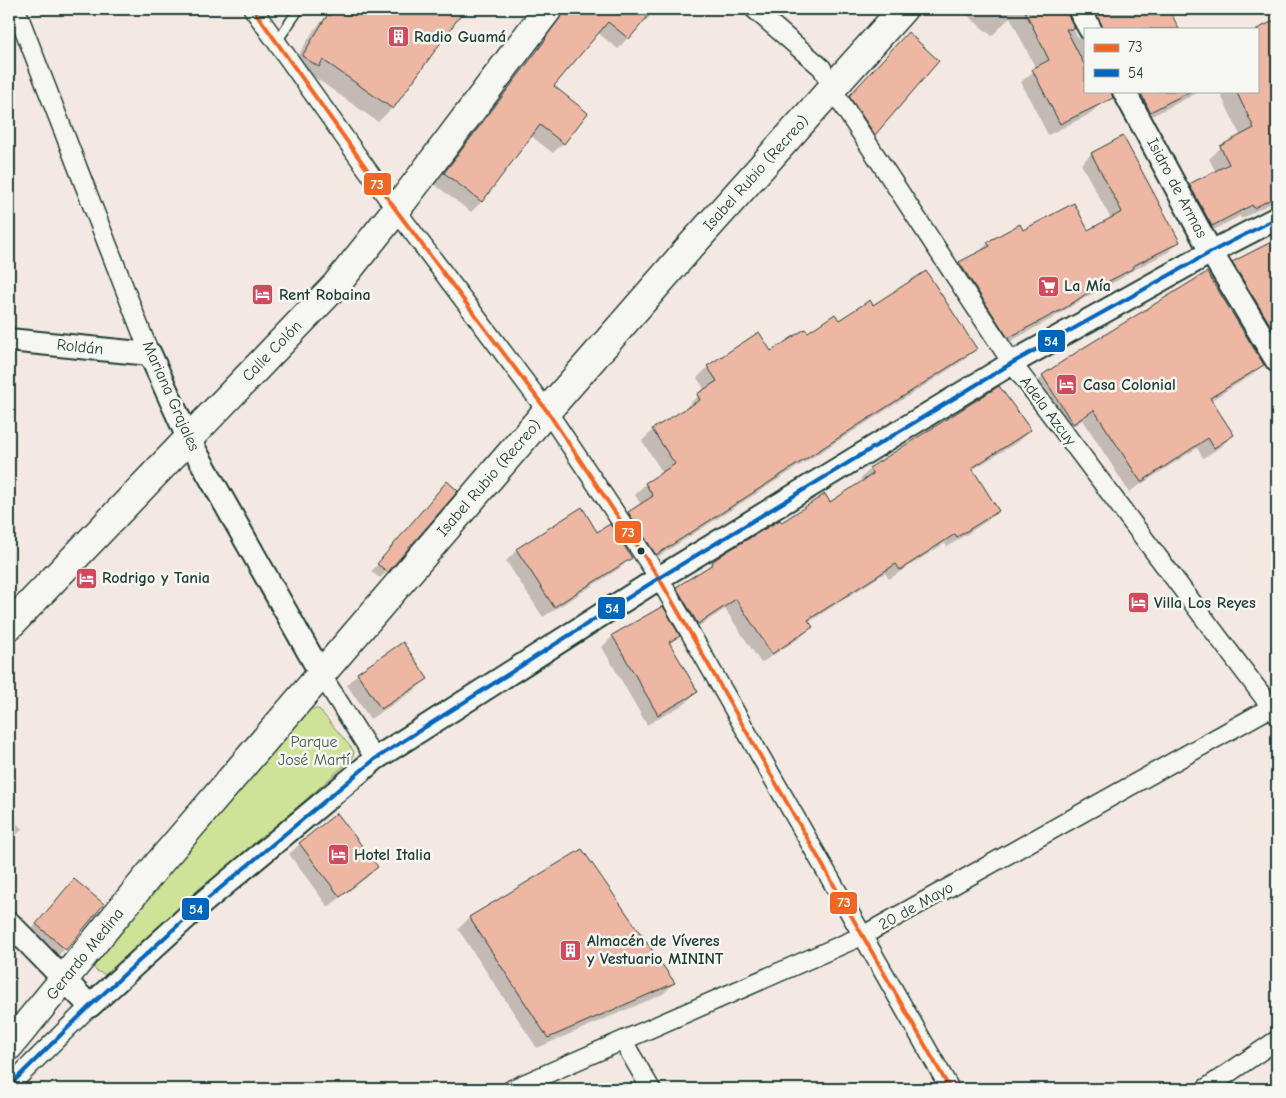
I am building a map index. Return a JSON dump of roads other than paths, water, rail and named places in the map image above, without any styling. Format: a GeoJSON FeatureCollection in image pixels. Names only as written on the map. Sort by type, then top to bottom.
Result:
{"type":"FeatureCollection","features":[{"type":"Feature","properties":{"kind":"main road","name":"Calle Colón"},"geometry":{"type":"LineString","coordinates":[[9,626],[336,285],[396,210],[548,9]]}},
{"type":"Feature","properties":{"kind":"main road","name":"Isabel Rubio (Recreo)"},"geometry":{"type":"LineString","coordinates":[[160,862],[547,411],[689,248],[903,9]]}},
{"type":"Feature","properties":{"kind":"main road","name":"Gerardo Medina"},"geometry":{"type":"LineString","coordinates":[[9,1046],[160,862]]}},
{"type":"Feature","properties":{"kind":"street"},"geometry":{"type":"LineString","coordinates":[[253,9],[396,210],[547,411],[659,578],[950,1089]]}},
{"type":"Feature","properties":{"kind":"street","name":"Adela Azcuy"},"geometry":{"type":"LineString","coordinates":[[754,9],[822,68],[832,89],[1012,362],[1275,709]]}},
{"type":"Feature","properties":{"kind":"street"},"geometry":{"type":"LineString","coordinates":[[1079,9],[1089,28]]}},
{"type":"Feature","properties":{"kind":"street","name":"Mariana Grajales"},"geometry":{"type":"LineString","coordinates":[[15,16],[150,354],[188,438],[321,674],[375,759]]}},
{"type":"Feature","properties":{"kind":"street","name":"Isidro de Armas"},"geometry":{"type":"LineString","coordinates":[[1125,92],[1211,252],[1277,361]]}},
{"type":"Feature","properties":{"kind":"street"},"geometry":{"type":"LineString","coordinates":[[9,1086],[90,1006],[200,905],[375,759],[659,578],[1012,362],[1211,252],[1277,218]]}},
{"type":"Feature","properties":{"kind":"street","name":"Roldán"},"geometry":{"type":"LineString","coordinates":[[9,340],[150,354]]}},
{"type":"Feature","properties":{"kind":"street","name":"20 de Mayo"},"geometry":{"type":"LineString","coordinates":[[512,1089],[862,936],[1275,709]]}},
{"type":"Feature","properties":{"kind":"street"},"geometry":{"type":"LineString","coordinates":[[9,923],[90,1006]]}},
{"type":"Feature","properties":{"kind":"street"},"geometry":{"type":"LineString","coordinates":[[1206,1089],[1277,1040]]}},
{"type":"Feature","properties":{"kind":"street"},"geometry":{"type":"LineString","coordinates":[[623,1041],[651,1089]]}},
{"type":"Feature","properties":{"kind":"lane"},"geometry":{"type":"LineString","coordinates":[[277,41],[300,9]]}},
{"type":"Feature","properties":{"kind":"place","name":"Radio Guamá"},"geometry":{"type":"Point","coordinates":[398,37]}},
{"type":"Feature","properties":{"kind":"place","name":"La Mía"},"geometry":{"type":"Point","coordinates":[1048,286]}},
{"type":"Feature","properties":{"kind":"place","name":"Rent Robaina"},"geometry":{"type":"Point","coordinates":[263,295]}},
{"type":"Feature","properties":{"kind":"place","name":"Casa Colonial"},"geometry":{"type":"Point","coordinates":[1067,385]}},
{"type":"Feature","properties":{"kind":"place","name":"Rodrigo y Tania"},"geometry":{"type":"Point","coordinates":[86,578]}},
{"type":"Feature","properties":{"kind":"place","name":"Villa Los Reyes"},"geometry":{"type":"Point","coordinates":[1138,603]}},
{"type":"Feature","properties":{"kind":"place","name":"Hotel Italia"},"geometry":{"type":"Point","coordinates":[338,855]}},
{"type":"Feature","properties":{"kind":"place","name":"Almacén de Víveres y Vestuario MININT"},"geometry":{"type":"Point","coordinates":[571,950]}},
{"type":"Feature","properties":{"kind":"park label","name":"Parque José Martí"},"geometry":{"type":"Point","coordinates":[314,751]}}]}
